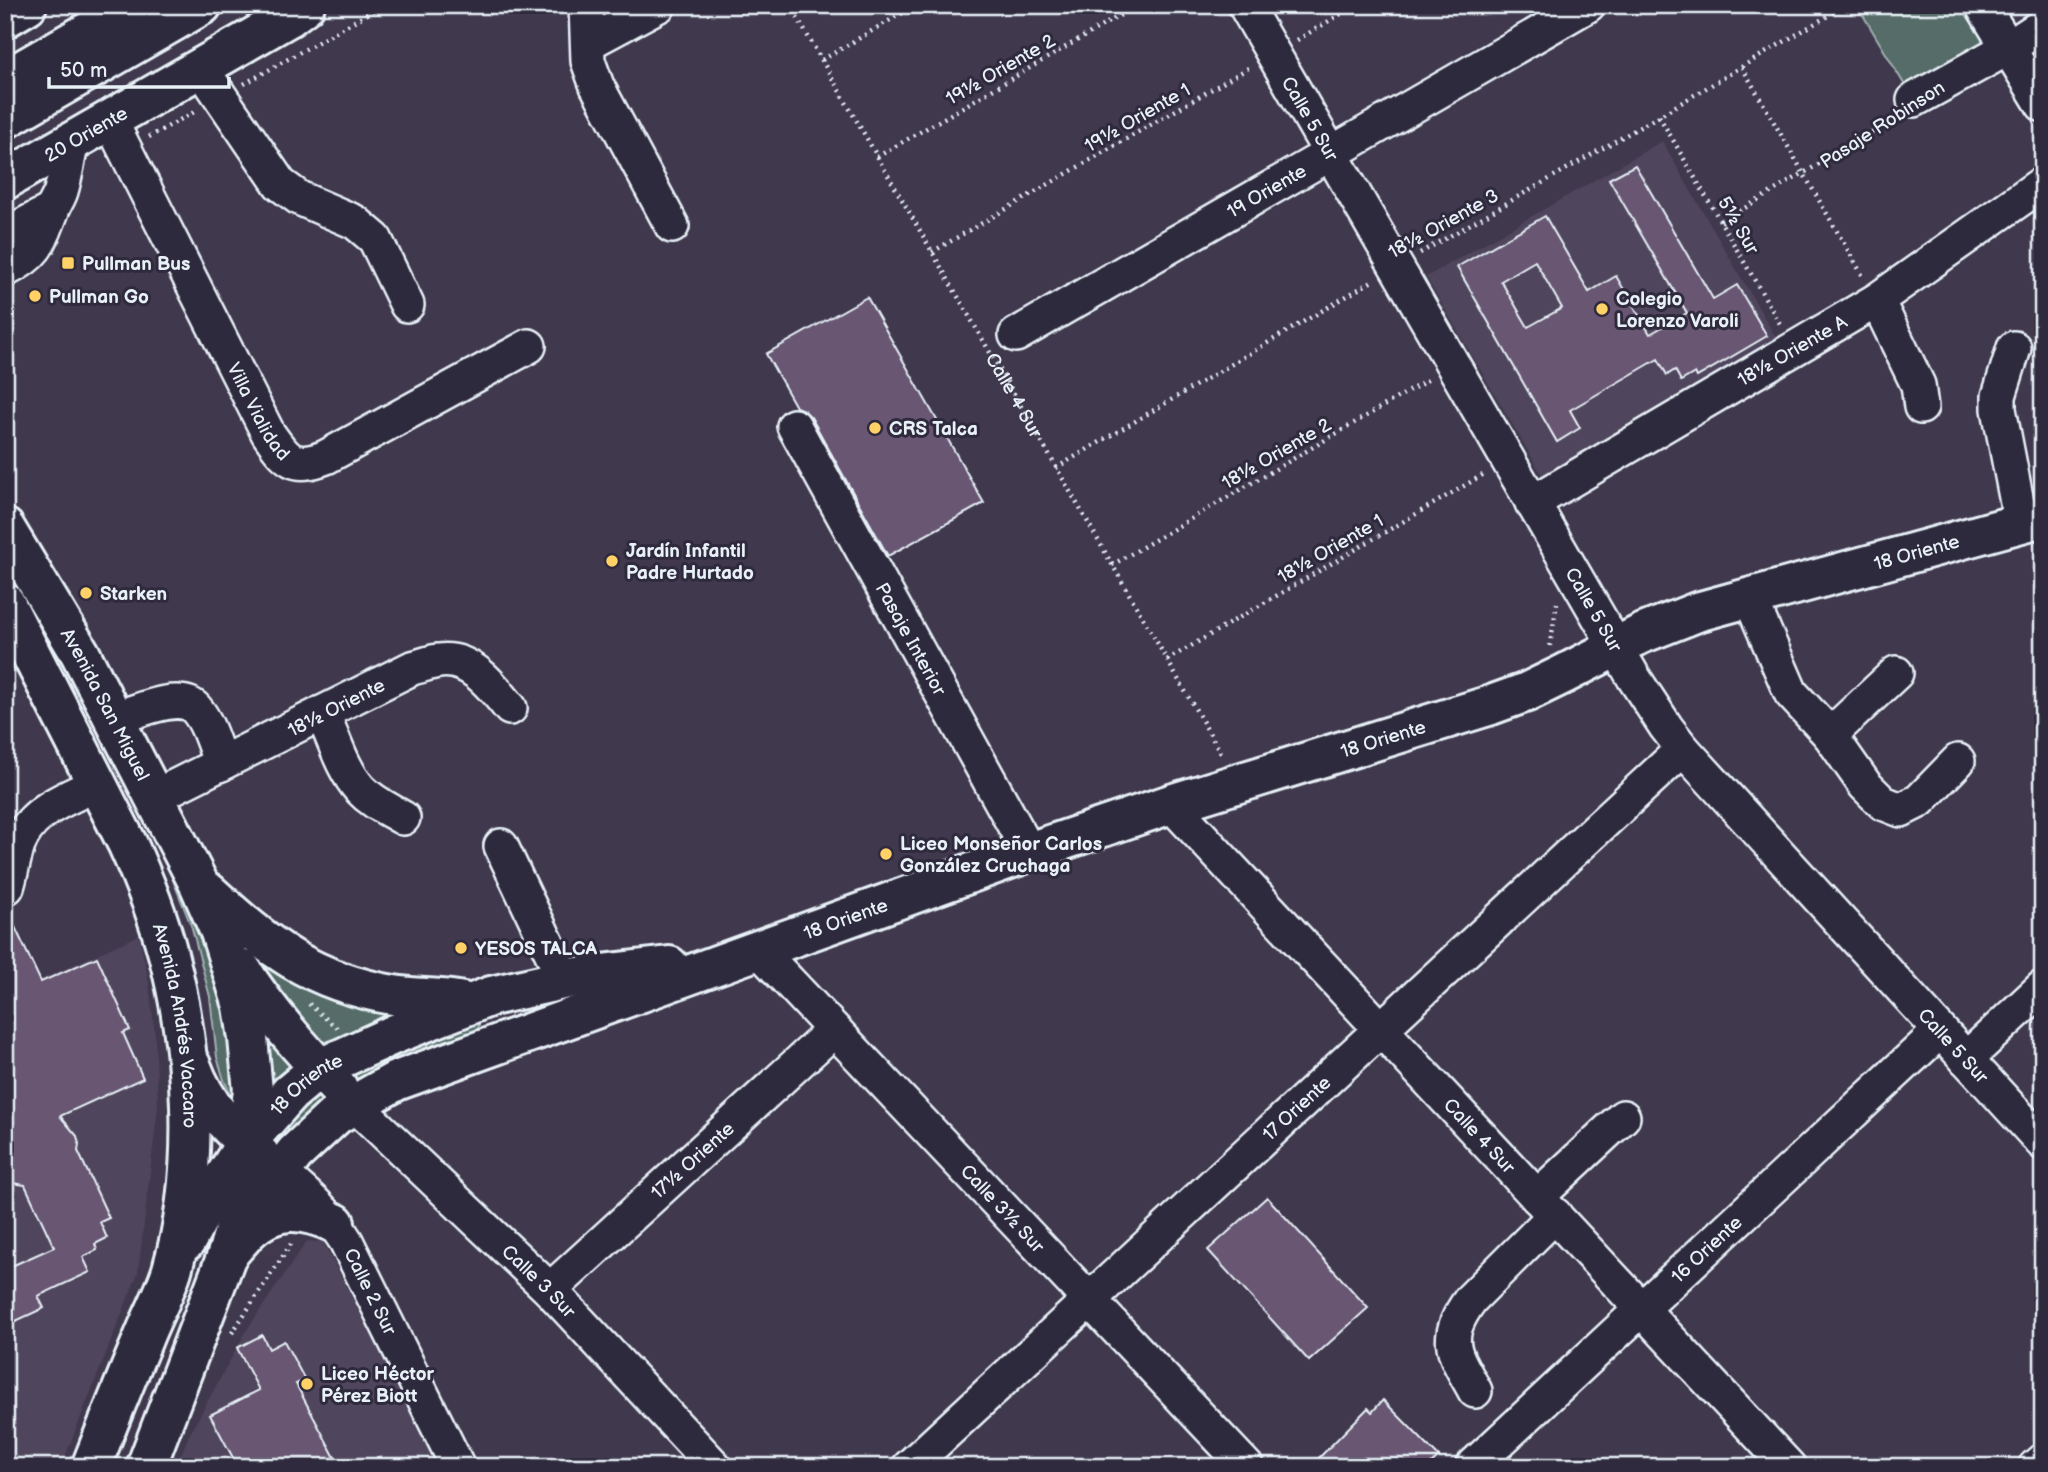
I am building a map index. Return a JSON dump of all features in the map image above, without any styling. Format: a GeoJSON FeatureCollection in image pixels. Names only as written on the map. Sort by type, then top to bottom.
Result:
{"type":"FeatureCollection","features":[{"type":"Feature","properties":{"kind":"main road"},"geometry":{"type":"LineString","coordinates":[[5,18],[27,5]]}},
{"type":"Feature","properties":{"kind":"main road"},"geometry":{"type":"LineString","coordinates":[[5,80],[135,5]]}},
{"type":"Feature","properties":{"kind":"main road"},"geometry":{"type":"LineString","coordinates":[[5,119],[202,5]]}},
{"type":"Feature","properties":{"kind":"main road","name":"20 Oriente"},"geometry":{"type":"LineString","coordinates":[[5,180],[302,9]]}},
{"type":"Feature","properties":{"kind":"main road","name":"18 Oriente"},"geometry":{"type":"LineString","coordinates":[[237,1243],[280,1172],[295,1153],[336,1115],[396,1081],[1029,852],[1171,804],[1491,705],[1527,692],[1641,634],[1698,612],[2032,520]]}},
{"type":"Feature","properties":{"kind":"main road","name":"Avenida San Miguel"},"geometry":{"type":"LineString","coordinates":[[5,528],[60,618],[114,719],[159,795],[199,884]]}},
{"type":"Feature","properties":{"kind":"main road","name":"Avenida Andrés Vaccaro"},"geometry":{"type":"LineString","coordinates":[[5,603],[128,845],[157,916],[176,985],[186,1050],[188,1160],[181,1227],[171,1271],[91,1467]]}},
{"type":"Feature","properties":{"kind":"main road"},"geometry":{"type":"LineString","coordinates":[[146,1467],[237,1243],[253,1091],[243,1006],[220,932],[199,884]]}},
{"type":"Feature","properties":{"kind":"main road"},"geometry":{"type":"LineString","coordinates":[[199,884],[263,941],[301,965],[350,985],[374,991],[420,998],[478,1000],[486,1025],[483,1051]]}},
{"type":"Feature","properties":{"kind":"main road"},"geometry":{"type":"LineString","coordinates":[[220,932],[256,993],[336,1061],[354,1104]]}},
{"type":"Feature","properties":{"kind":"main road","name":"18 Oriente"},"geometry":{"type":"LineString","coordinates":[[171,1271],[203,1210],[246,1143],[290,1093],[336,1061],[478,1000],[564,979],[741,956]]}},
{"type":"Feature","properties":{"kind":"main road"},"geometry":{"type":"LineString","coordinates":[[186,1050],[200,1089],[212,1107],[246,1143],[280,1172]]}},
{"type":"Feature","properties":{"kind":"main road"},"geometry":{"type":"LineString","coordinates":[[237,1243],[260,1220],[280,1212],[316,1215],[335,1223]]}},
{"type":"Feature","properties":{"kind":"street"},"geometry":{"type":"LineString","coordinates":[[586,5],[588,61],[597,86],[673,226]]}},
{"type":"Feature","properties":{"kind":"street"},"geometry":{"type":"LineString","coordinates":[[588,43],[659,5]]}},
{"type":"Feature","properties":{"kind":"street","name":"Calle 5 Sur"},"geometry":{"type":"LineString","coordinates":[[1245,5],[1650,704],[1683,749],[2043,1143]]}},
{"type":"Feature","properties":{"kind":"street","name":"19 Oriente"},"geometry":{"type":"LineString","coordinates":[[1016,335],[1588,5]]}},
{"type":"Feature","properties":{"kind":"street"},"geometry":{"type":"LineString","coordinates":[[1982,5],[2043,105]]}},
{"type":"Feature","properties":{"kind":"street","name":"Pasaje Robinson"},"geometry":{"type":"LineString","coordinates":[[1914,100],[2008,48],[2043,25]]}},
{"type":"Feature","properties":{"kind":"street"},"geometry":{"type":"LineString","coordinates":[[201,68],[279,184],[299,198],[355,222],[375,239],[407,305]]}},
{"type":"Feature","properties":{"kind":"street","name":"Villa Vialidad"},"geometry":{"type":"LineString","coordinates":[[110,120],[268,433],[290,460],[306,464],[326,457],[529,346]]}},
{"type":"Feature","properties":{"kind":"street"},"geometry":{"type":"LineString","coordinates":[[5,270],[28,256],[46,230],[61,191],[72,142]]}},
{"type":"Feature","properties":{"kind":"street","name":"18½ Oriente A"},"geometry":{"type":"LineString","coordinates":[[1532,503],[1877,300],[2043,183]]}},
{"type":"Feature","properties":{"kind":"street"},"geometry":{"type":"LineString","coordinates":[[5,235],[52,210]]}},
{"type":"Feature","properties":{"kind":"street"},"geometry":{"type":"LineString","coordinates":[[1877,300],[1918,385],[1921,407]]}},
{"type":"Feature","properties":{"kind":"street"},"geometry":{"type":"LineString","coordinates":[[2014,348],[1999,396],[1999,409],[2032,520]]}},
{"type":"Feature","properties":{"kind":"street","name":"Pasaje Interior"},"geometry":{"type":"LineString","coordinates":[[794,426],[1029,852]]}},
{"type":"Feature","properties":{"kind":"street"},"geometry":{"type":"LineString","coordinates":[[1749,598],[1791,693],[1830,735],[1865,785],[1883,803],[1901,810],[1919,801],[1958,761]]}},
{"type":"Feature","properties":{"kind":"street","name":"18½ Oriente"},"geometry":{"type":"LineString","coordinates":[[159,795],[412,668],[442,660],[462,664],[484,678],[510,708]]}},
{"type":"Feature","properties":{"kind":"street"},"geometry":{"type":"LineString","coordinates":[[1830,735],[1896,673]]}},
{"type":"Feature","properties":{"kind":"street"},"geometry":{"type":"LineString","coordinates":[[114,719],[173,701],[184,702],[195,707],[203,720],[221,764]]}},
{"type":"Feature","properties":{"kind":"street"},"geometry":{"type":"LineString","coordinates":[[323,713],[351,778],[374,801],[402,818]]}},
{"type":"Feature","properties":{"kind":"street","name":"17 Oriente"},"geometry":{"type":"LineString","coordinates":[[909,1467],[1683,749]]}},
{"type":"Feature","properties":{"kind":"street"},"geometry":{"type":"LineString","coordinates":[[7,887],[20,838],[30,825],[41,813],[59,801],[97,784]]}},
{"type":"Feature","properties":{"kind":"street"},"geometry":{"type":"LineString","coordinates":[[159,795],[208,875],[251,921],[289,947],[328,964],[363,973],[394,979],[443,983],[461,988],[478,1000]]}},
{"type":"Feature","properties":{"kind":"street","name":"Calle 4 Sur"},"geometry":{"type":"LineString","coordinates":[[1171,804],[1788,1467]]}},
{"type":"Feature","properties":{"kind":"street"},"geometry":{"type":"LineString","coordinates":[[501,846],[564,979]]}},
{"type":"Feature","properties":{"kind":"street","name":"Calle 3½ Sur"},"geometry":{"type":"LineString","coordinates":[[741,956],[834,1030],[1247,1467]]}},
{"type":"Feature","properties":{"kind":"street"},"geometry":{"type":"LineString","coordinates":[[1966,1059],[2043,988]]}},
{"type":"Feature","properties":{"kind":"street","name":"17½ Oriente"},"geometry":{"type":"LineString","coordinates":[[550,1290],[834,1030]]}},
{"type":"Feature","properties":{"kind":"street","name":"16 Oriente"},"geometry":{"type":"LineString","coordinates":[[1472,1467],[1940,1031]]}},
{"type":"Feature","properties":{"kind":"street","name":"Calle 3 Sur"},"geometry":{"type":"LineString","coordinates":[[354,1104],[550,1290],[715,1467]]}},
{"type":"Feature","properties":{"kind":"street"},"geometry":{"type":"LineString","coordinates":[[1475,1391],[1454,1352],[1452,1336],[1460,1313],[1546,1206],[1623,1117]]}},
{"type":"Feature","properties":{"kind":"street","name":"Calle 2 Sur"},"geometry":{"type":"LineString","coordinates":[[280,1172],[335,1223],[346,1241],[458,1467]]}},
{"type":"Feature","properties":{"kind":"street"},"geometry":{"type":"LineString","coordinates":[[2035,1467],[2043,1460]]}},
{"type":"Feature","properties":{"kind":"path","name":"Calle 4 Sur"},"geometry":{"type":"LineString","coordinates":[[790,5],[1240,783]]}},
{"type":"Feature","properties":{"kind":"path"},"geometry":{"type":"LineString","coordinates":[[822,60],[916,5]]}},
{"type":"Feature","properties":{"kind":"path","name":"19½ Oriente 2"},"geometry":{"type":"LineString","coordinates":[[877,157],[1138,5]]}},
{"type":"Feature","properties":{"kind":"path","name":"19½ Oriente 1"},"geometry":{"type":"LineString","coordinates":[[932,252],[1356,5]]}},
{"type":"Feature","properties":{"kind":"path","name":"18½ Oriente 3"},"geometry":{"type":"LineString","coordinates":[[1056,468],[1364,288],[1395,265],[1423,252],[1659,116],[1846,5]]}},
{"type":"Feature","properties":{"kind":"path"},"geometry":{"type":"LineString","coordinates":[[1742,67],[1877,300]]}},
{"type":"Feature","properties":{"kind":"path","name":"Pasaje Robinson"},"geometry":{"type":"LineString","coordinates":[[1721,222],[1894,119],[1914,100]]}},
{"type":"Feature","properties":{"kind":"path","name":"5½ Sur"},"geometry":{"type":"LineString","coordinates":[[1659,116],[1795,348]]}},
{"type":"Feature","properties":{"kind":"path","name":"18½ Oriente 2"},"geometry":{"type":"LineString","coordinates":[[1112,565],[1453,366]]}},
{"type":"Feature","properties":{"kind":"path","name":"18½ Oriente 1"},"geometry":{"type":"LineString","coordinates":[[1167,660],[1508,460]]}},
{"type":"Feature","properties":{"kind":"path"},"geometry":{"type":"LineString","coordinates":[[301,965],[293,990],[341,1031],[336,1061]]}},
{"type":"Feature","properties":{"kind":"shaded area","name":"Colegio Lorenzo Varoli"},"geometry":{"type":"Polygon","coordinates":[[[1662,141],[1778,341],[1543,477],[1426,277],[1662,141]]]}},
{"type":"Feature","properties":{"kind":"shaded area"},"geometry":{"type":"Polygon","coordinates":[[[139,935],[149,983],[155,1035],[158,1107],[138,1273],[61,1467],[5,1467],[5,996],[139,935]]]}},
{"type":"Feature","properties":{"kind":"shaded area","name":"Liceo Héctor Pérez Biott"},"geometry":{"type":"Polygon","coordinates":[[[307,1241],[323,1242],[441,1467],[176,1467],[188,1437],[246,1331],[307,1241]]]}},
{"type":"Feature","properties":{"kind":"green space"},"geometry":{"type":"Polygon","coordinates":[[[1857,5],[1965,5],[1992,48],[1910,94],[1857,5]]]}},
{"type":"Feature","properties":{"kind":"green space"},"geometry":{"type":"Polygon","coordinates":[[[173,862],[219,962],[240,1114],[224,1080],[217,1057],[210,997],[192,928],[167,865],[173,862]]]}},
{"type":"Feature","properties":{"kind":"green space"},"geometry":{"type":"Polygon","coordinates":[[[259,959],[476,1018],[479,1025],[477,1033],[290,1138],[271,1122],[267,978],[259,959]]]}},
{"type":"Feature","properties":{"kind":"building"},"geometry":{"type":"Polygon","coordinates":[[[1635,165],[1713,299],[1737,285],[1767,336],[1697,377],[1695,373],[1681,381],[1675,370],[1667,375],[1658,359],[1570,410],[1580,428],[1557,442],[1457,267],[1545,216],[1589,292],[1616,276],[1650,334],[1687,313],[1609,179],[1635,165]],[[1535,261],[1501,281],[1528,327],[1562,308],[1535,261]]]}},
{"type":"Feature","properties":{"kind":"building","name":"CRS Talca"},"geometry":{"type":"Polygon","coordinates":[[[867,297],[984,503],[888,556],[811,417],[796,407],[766,354],[867,297]]]}},
{"type":"Feature","properties":{"kind":"building"},"geometry":{"type":"Polygon","coordinates":[[[5,906],[41,982],[97,957],[130,1030],[123,1033],[143,1078],[60,1116],[77,1136],[78,1151],[109,1218],[100,1222],[107,1238],[95,1244],[97,1250],[83,1257],[90,1272],[38,1296],[44,1308],[5,1326],[5,1269],[54,1247],[25,1185],[5,1179],[5,906]]]}},
{"type":"Feature","properties":{"kind":"building"},"geometry":{"type":"Polygon","coordinates":[[[1267,1197],[1368,1308],[1309,1361],[1208,1250],[1267,1197]]]}},
{"type":"Feature","properties":{"kind":"building"},"geometry":{"type":"Polygon","coordinates":[[[262,1335],[269,1349],[284,1341],[305,1380],[296,1384],[340,1467],[238,1467],[210,1415],[259,1390],[237,1348],[262,1335]]]}},
{"type":"Feature","properties":{"kind":"building"},"geometry":{"type":"Polygon","coordinates":[[[1383,1400],[1439,1457],[1428,1467],[1310,1467],[1368,1408],[1372,1412],[1383,1400]]]}},
{"type":"Feature","properties":{"kind":"place","name":"Pullman Bus"},"geometry":{"type":"Point","coordinates":[68,263]}},
{"type":"Feature","properties":{"kind":"place","name":"Pullman Go"},"geometry":{"type":"Point","coordinates":[35,296]}},
{"type":"Feature","properties":{"kind":"place","name":"Colegio Lorenzo Varoli"},"geometry":{"type":"Point","coordinates":[1602,309]}},
{"type":"Feature","properties":{"kind":"place","name":"CRS Talca"},"geometry":{"type":"Point","coordinates":[875,428]}},
{"type":"Feature","properties":{"kind":"place","name":"Jardín Infantil Padre Hurtado"},"geometry":{"type":"Point","coordinates":[612,561]}},
{"type":"Feature","properties":{"kind":"place","name":"Starken"},"geometry":{"type":"Point","coordinates":[86,593]}},
{"type":"Feature","properties":{"kind":"place","name":"Liceo Monseñor Carlos González Cruchaga"},"geometry":{"type":"Point","coordinates":[886,854]}},
{"type":"Feature","properties":{"kind":"place","name":"YESOS TALCA"},"geometry":{"type":"Point","coordinates":[461,948]}},
{"type":"Feature","properties":{"kind":"place","name":"Liceo Héctor Pérez Biott"},"geometry":{"type":"Point","coordinates":[307,1384]}}]}
